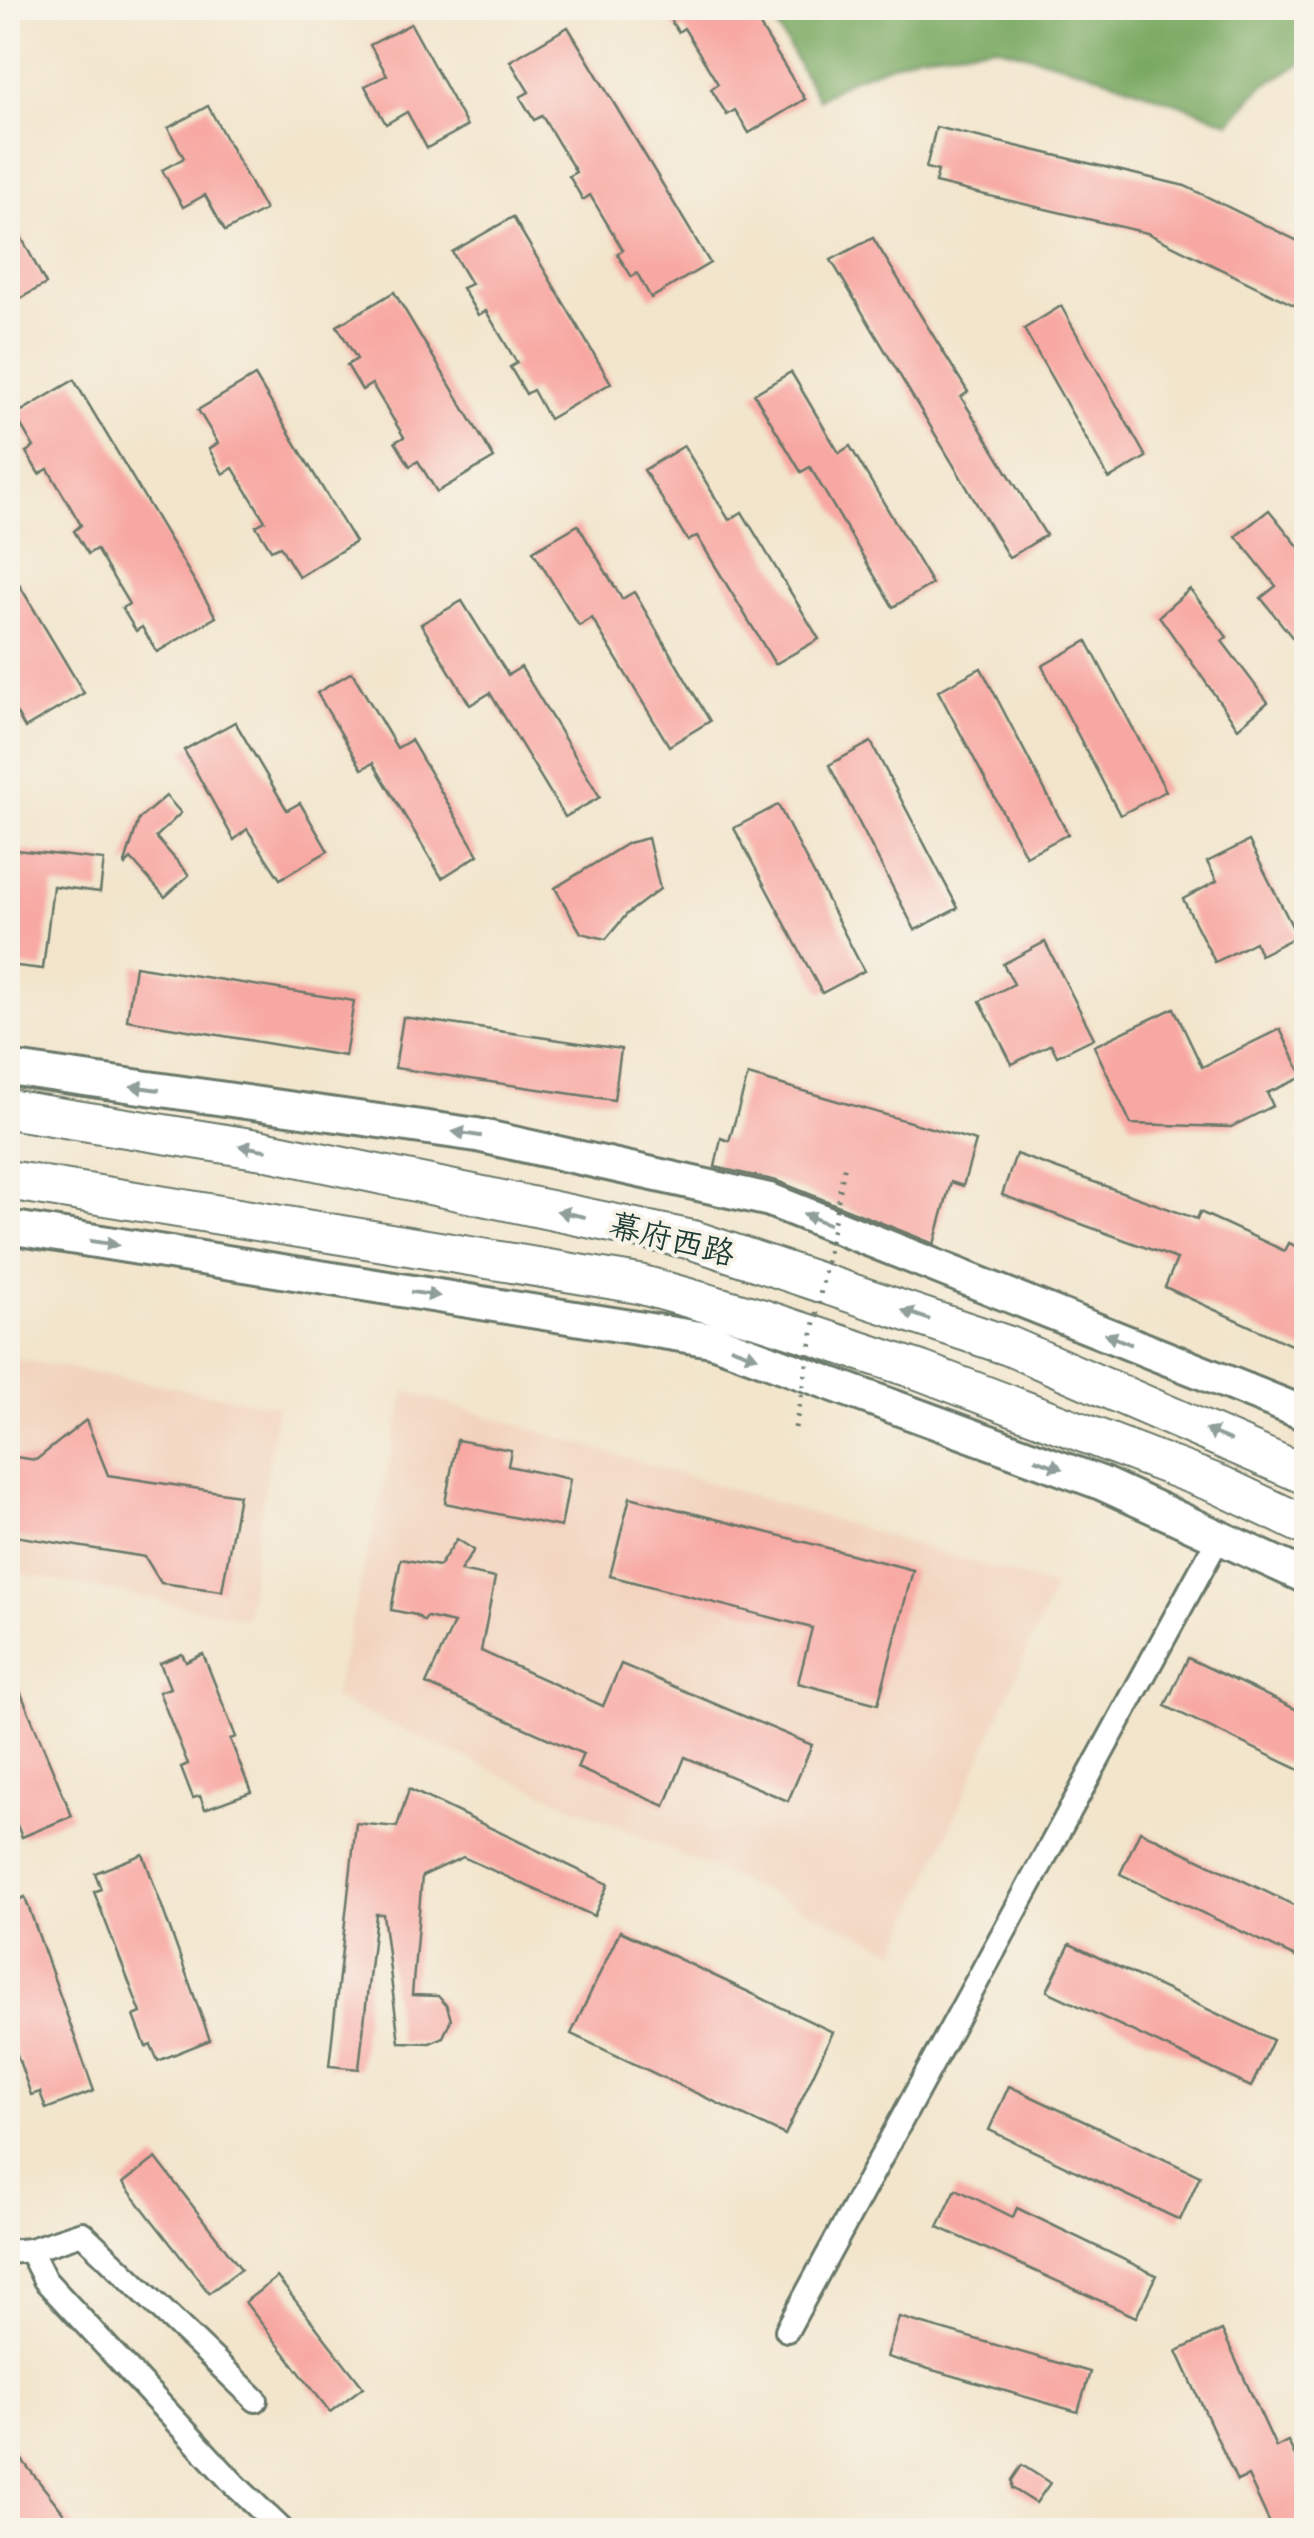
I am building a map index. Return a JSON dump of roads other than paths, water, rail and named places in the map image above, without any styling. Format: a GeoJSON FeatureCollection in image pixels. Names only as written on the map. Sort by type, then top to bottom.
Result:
{"type":"FeatureCollection","features":[{"type":"Feature","properties":{"kind":"highway","name":"幕府西路"},"geometry":{"type":"LineString","coordinates":[[8,1109],[264,1150],[693,1240],[1009,1346],[1306,1476]]}},
{"type":"Feature","properties":{"kind":"highway","name":"幕府西路"},"geometry":{"type":"LineString","coordinates":[[8,1180],[639,1284],[764,1319],[921,1372],[1220,1486],[1306,1526]]}},
{"type":"Feature","properties":{"kind":"main road","name":"幕府西路"},"geometry":{"type":"LineString","coordinates":[[8,1068],[477,1135],[770,1200],[1306,1414]]}},
{"type":"Feature","properties":{"kind":"main road"},"geometry":{"type":"LineString","coordinates":[[8,1228],[712,1340],[1101,1483],[1306,1577]]}},
{"type":"Feature","properties":{"kind":"street"},"geometry":{"type":"LineString","coordinates":[[787,2330],[1219,1537]]}},
{"type":"Feature","properties":{"kind":"street"},"geometry":{"type":"LineString","coordinates":[[256,2400],[82,2234],[19,2251],[282,2530]]}}]}
